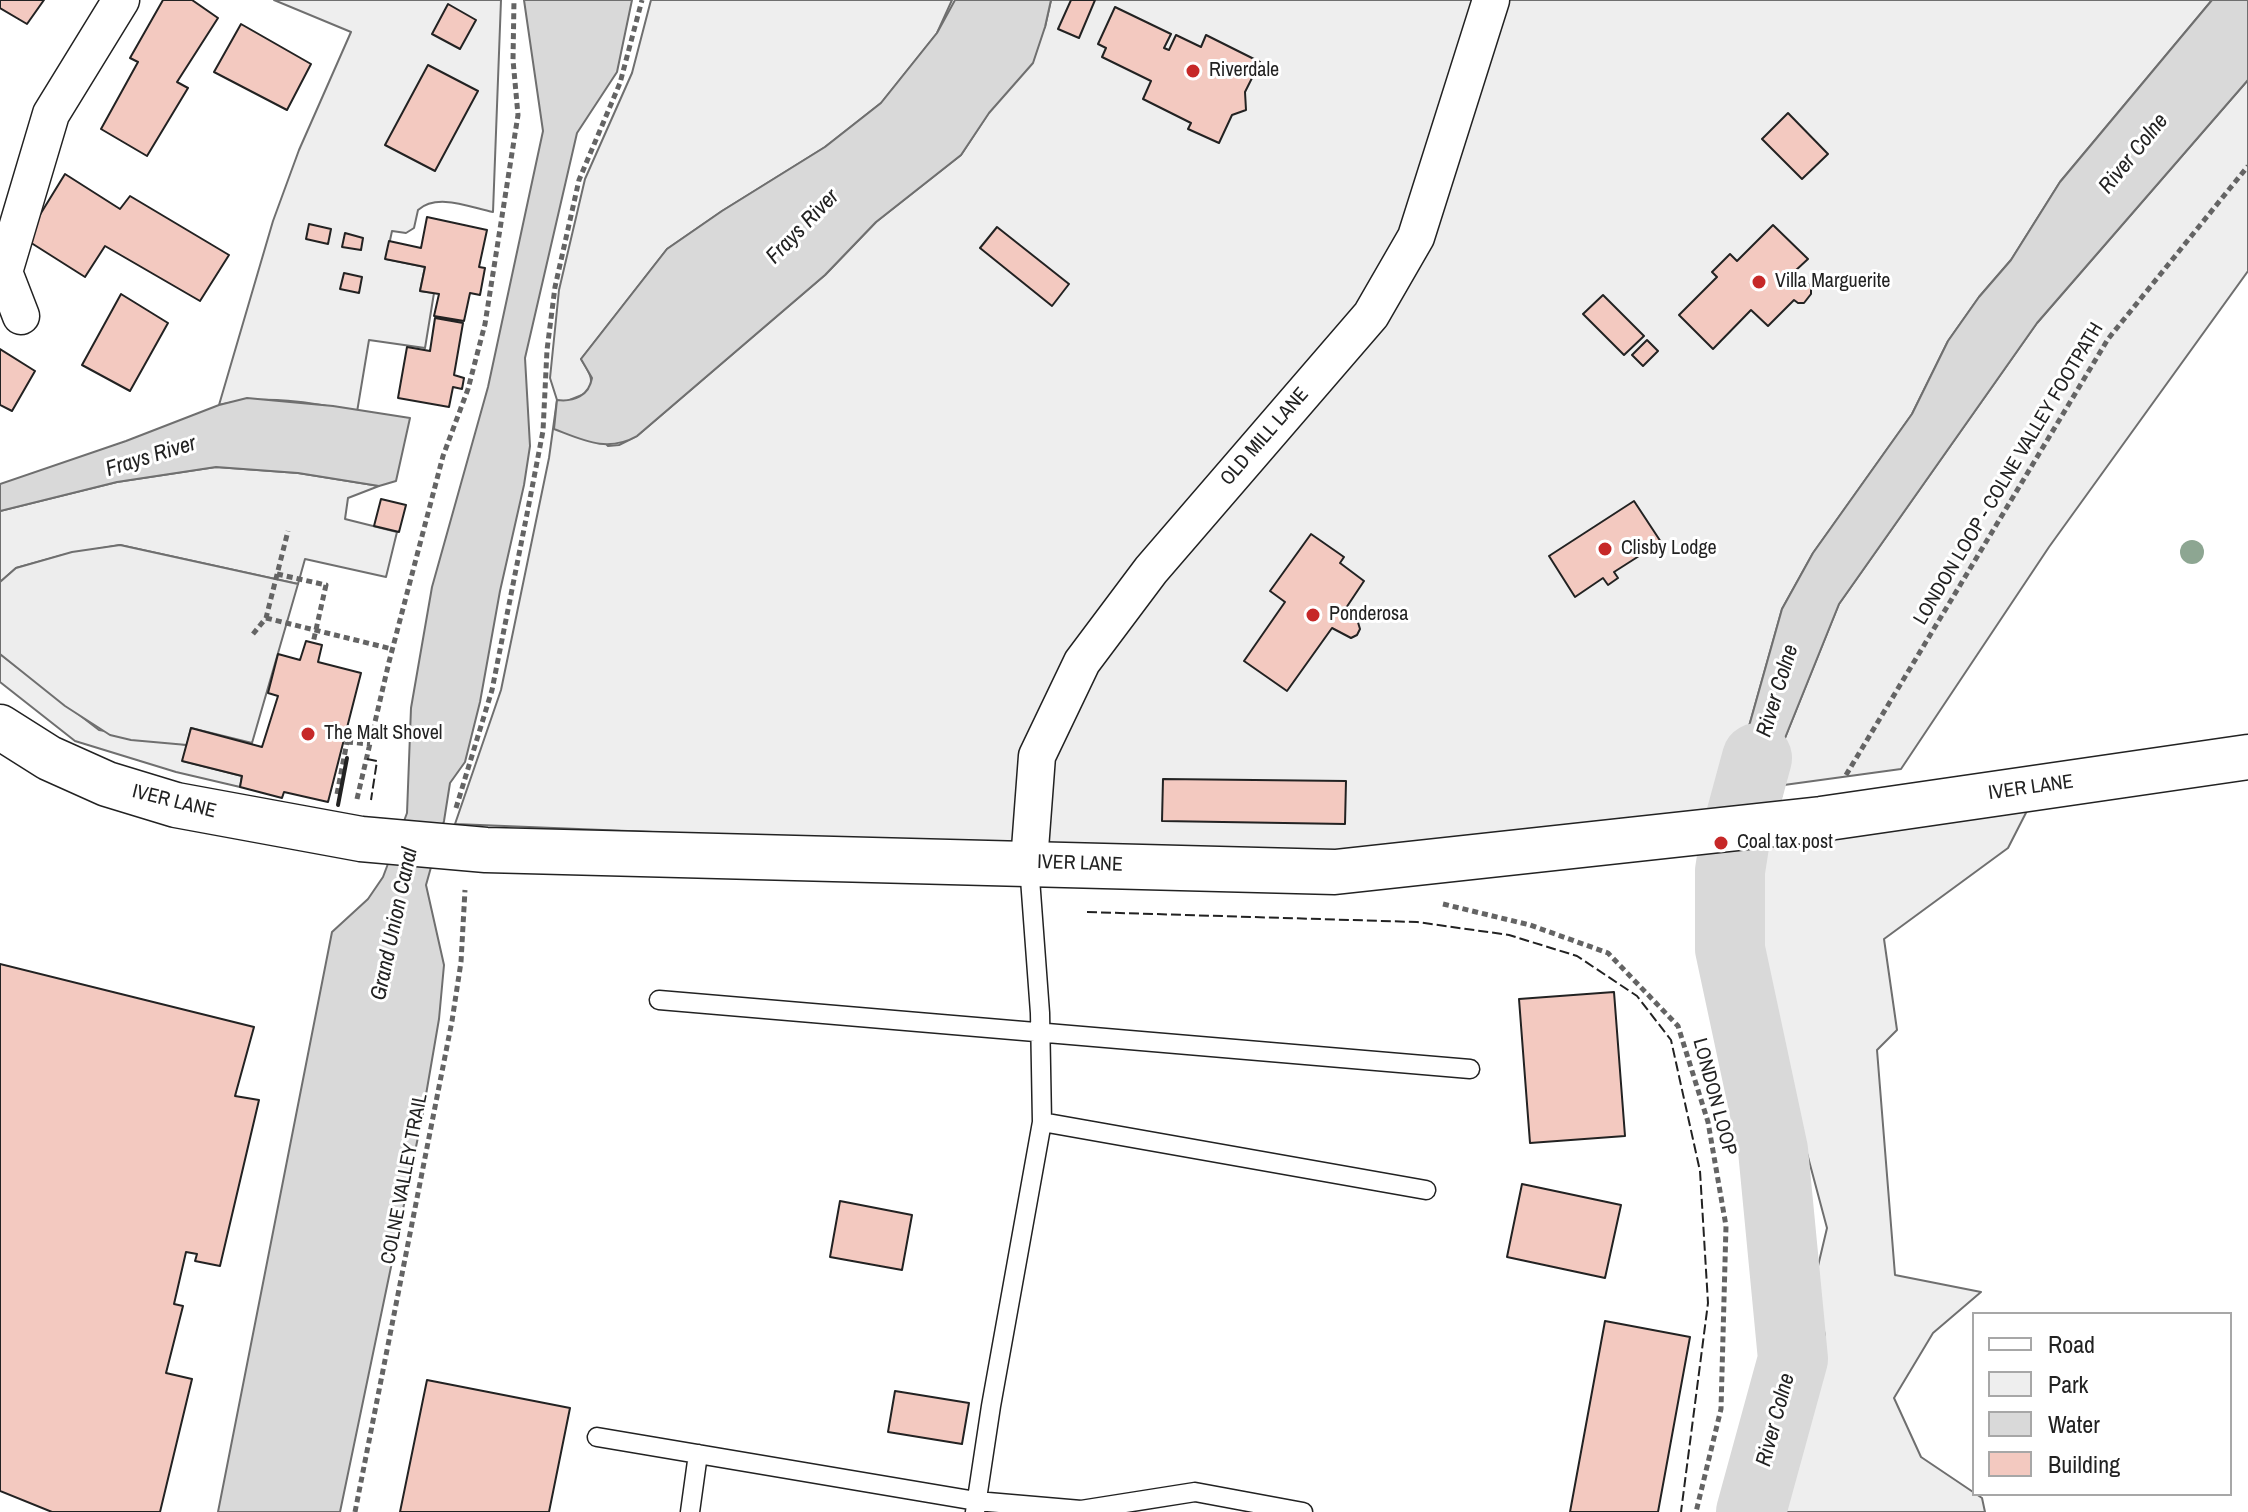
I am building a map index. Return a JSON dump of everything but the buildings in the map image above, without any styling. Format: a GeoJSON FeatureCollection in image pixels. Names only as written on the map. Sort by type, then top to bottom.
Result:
{"type":"FeatureCollection","features":[{"type":"Feature","properties":{"kind":"main road","name":"IVER LANE"},"geometry":{"type":"LineString","coordinates":[[0,727],[49,758],[107,784],[176,805],[354,838],[453,849],[1335,872],[1698,834],[1827,802],[2248,757]]}},
{"type":"Feature","properties":{"kind":"street"},"geometry":{"type":"LineString","coordinates":[[21,316],[2,273],[51,114],[121,0]]}},
{"type":"Feature","properties":{"kind":"street","name":"OLD MILL LANE"},"geometry":{"type":"LineString","coordinates":[[1029,862],[1037,756],[1082,662],[1151,570],[1371,315],[1416,237],[1491,0]]}},
{"type":"Feature","properties":{"kind":"lane"},"geometry":{"type":"LineString","coordinates":[[975,1507],[1042,1122],[1040,1032],[1029,862]]}},
{"type":"Feature","properties":{"kind":"lane"},"geometry":{"type":"LineString","coordinates":[[659,1000],[1470,1069]]}},
{"type":"Feature","properties":{"kind":"lane"},"geometry":{"type":"LineString","coordinates":[[1042,1122],[1426,1190]]}},
{"type":"Feature","properties":{"kind":"lane"},"geometry":{"type":"LineString","coordinates":[[597,1437],[975,1507],[1081,1510],[1195,1492],[1303,1512]]}},
{"type":"Feature","properties":{"kind":"lane"},"geometry":{"type":"LineString","coordinates":[[690,1512],[698,1454]]}},
{"type":"Feature","properties":{"kind":"path"},"geometry":{"type":"LineString","coordinates":[[354,838],[370,744],[392,649],[443,456],[468,389],[485,324],[518,115],[513,60],[514,0]]}},
{"type":"Feature","properties":{"kind":"path"},"geometry":{"type":"LineString","coordinates":[[453,849],[462,784],[492,690],[543,431],[547,350],[555,287],[579,180],[620,83],[642,0]]}},
{"type":"Feature","properties":{"kind":"path","name":"LONDON LOOP - COLNE VALLEY FOOTPATH"},"geometry":{"type":"LineString","coordinates":[[1827,802],[2108,339],[2248,166]]}},
{"type":"Feature","properties":{"kind":"path"},"geometry":{"type":"LineString","coordinates":[[253,634],[266,618],[288,531]]}},
{"type":"Feature","properties":{"kind":"path"},"geometry":{"type":"LineString","coordinates":[[277,574],[326,585],[313,643]]}},
{"type":"Feature","properties":{"kind":"path"},"geometry":{"type":"LineString","coordinates":[[266,618],[392,649]]}},
{"type":"Feature","properties":{"kind":"path"},"geometry":{"type":"LineString","coordinates":[[341,768],[345,741],[370,744]]}},
{"type":"Feature","properties":{"kind":"path","name":"COLNE VALLEY TRAIL"},"geometry":{"type":"LineString","coordinates":[[355,1512],[461,962],[466,882],[453,849]]}},
{"type":"Feature","properties":{"kind":"path","name":"LONDON LOOP"},"geometry":{"type":"LineString","coordinates":[[1440,904],[1530,925],[1608,953],[1678,1026],[1708,1122],[1726,1226],[1721,1409],[1696,1512]]}},
{"type":"Feature","properties":{"kind":"green space"},"geometry":{"type":"Polygon","coordinates":[[[274,0],[501,0],[493,212],[434,202],[418,210],[414,228],[406,233],[392,231],[386,259],[425,267],[420,291],[434,293],[425,348],[369,340],[357,412],[288,401],[253,400],[219,405],[273,221],[299,150],[351,32],[274,0]]]}},
{"type":"Feature","properties":{"kind":"green space"},"geometry":{"type":"Polygon","coordinates":[[[651,0],[952,0],[937,33],[881,103],[825,147],[667,249],[581,359],[590,375],[590,388],[587,393],[567,401],[608,446],[619,445],[637,436],[825,275],[876,222],[961,155],[1045,27],[1051,0],[1480,0],[1407,235],[1372,295],[1076,658],[1023,847],[455,824],[501,690],[549,458],[557,400],[550,378],[559,290],[585,179],[632,73],[651,0]]]}},
{"type":"Feature","properties":{"kind":"green space"},"geometry":{"type":"Polygon","coordinates":[[[1501,0],[2212,0],[2060,182],[2011,260],[1979,297],[1948,341],[1912,414],[1813,553],[1782,609],[1746,737],[1731,816],[1393,854],[1039,851],[1048,759],[1089,667],[1361,340],[1501,0]]]}},
{"type":"Feature","properties":{"kind":"green space"},"geometry":{"type":"Polygon","coordinates":[[[2248,80],[2248,271],[2049,547],[1901,769],[1784,785],[1785,738],[1839,604],[2037,323],[2248,80]]]}},
{"type":"Feature","properties":{"kind":"green space"},"geometry":{"type":"Polygon","coordinates":[[[216,467],[298,473],[379,486],[348,498],[345,519],[397,532],[386,577],[305,559],[298,584],[120,545],[63,555],[16,568],[0,582],[0,511],[117,482],[216,467]]]}},
{"type":"Feature","properties":{"kind":"green space"},"geometry":{"type":"Polygon","coordinates":[[[0,654],[99,730],[187,745],[183,761],[242,776],[240,787],[176,772],[75,741],[0,682],[0,654]]]}},
{"type":"Feature","properties":{"kind":"green space"},"geometry":{"type":"Polygon","coordinates":[[[2032,801],[2008,848],[1884,939],[1897,1030],[1877,1050],[1895,1275],[1981,1292],[1933,1333],[1894,1398],[1921,1457],[1972,1491],[1972,1496],[1982,1498],[1985,1512],[1775,1512],[1798,1454],[1825,1336],[1814,1283],[1827,1228],[1785,1071],[1745,955],[1750,850],[1770,831],[2032,801]]]}},
{"type":"Feature","properties":{"kind":"shaded area"},"geometry":{"type":"Polygon","coordinates":[[[120,545],[298,584],[252,743],[191,728],[187,745],[110,735],[65,706],[0,654],[0,582],[16,568],[72,552],[120,545]]]}},
{"type":"Feature","properties":{"kind":"water","name":"Grand Union Canal"},"geometry":{"type":"Polygon","coordinates":[[[524,0],[632,0],[617,72],[577,133],[525,358],[530,446],[524,485],[500,591],[480,702],[465,762],[450,783],[444,821],[426,885],[444,965],[439,1019],[422,1118],[340,1512],[218,1512],[332,932],[368,899],[383,877],[407,813],[411,708],[432,587],[488,387],[543,131],[524,0]]]}},
{"type":"Feature","properties":{"kind":"water","name":"Frays River"},"geometry":{"type":"Polygon","coordinates":[[[955,0],[1051,0],[1033,63],[989,113],[961,155],[876,222],[825,275],[637,436],[615,444],[605,444],[585,441],[554,429],[557,400],[580,396],[590,384],[592,378],[581,359],[667,249],[825,147],[881,103],[937,33],[955,0]]]}},
{"type":"Feature","properties":{"kind":"water"},"geometry":{"type":"Polygon","coordinates":[[[2212,0],[2248,0],[2248,80],[2037,323],[1839,604],[1785,738],[1784,785],[1777,814],[1731,816],[1746,737],[1782,609],[1813,553],[1912,414],[1948,341],[1979,297],[2011,260],[2060,182],[2212,0]]]}},
{"type":"Feature","properties":{"kind":"water","name":"Frays River"},"geometry":{"type":"Polygon","coordinates":[[[247,398],[333,406],[410,418],[396,481],[379,486],[298,473],[216,467],[117,482],[0,511],[0,484],[219,405],[247,398]]]}},
{"type":"Feature","properties":{"kind":"waterway","name":"River Colne"},"geometry":{"type":"LineString","coordinates":[[1751,1512],[1793,1359],[1773,1150],[1730,949],[1730,871],[1735,839],[1757,758]]}},
{"type":"Feature","properties":{"kind":"fence"},"geometry":{"type":"LineString","coordinates":[[367,759],[377,761],[371,800]]}},
{"type":"Feature","properties":{"kind":"fence"},"geometry":{"type":"LineString","coordinates":[[1087,912],[1417,922],[1509,935],[1577,956],[1637,996],[1671,1040],[1700,1171],[1708,1303],[1681,1512]]}},
{"type":"Feature","properties":{"kind":"wall"},"geometry":{"type":"LineString","coordinates":[[338,805],[347,758]]}},
{"type":"Feature","properties":{"kind":"place","name":"Riverdale"},"geometry":{"type":"Point","coordinates":[1193,71]}},
{"type":"Feature","properties":{"kind":"place","name":"Villa Marguerite"},"geometry":{"type":"Point","coordinates":[1759,282]}},
{"type":"Feature","properties":{"kind":"place","name":"Clisby Lodge"},"geometry":{"type":"Point","coordinates":[1605,549]}},
{"type":"Feature","properties":{"kind":"place","name":"Ponderosa"},"geometry":{"type":"Point","coordinates":[1313,615]}},
{"type":"Feature","properties":{"kind":"place","name":"The Malt Shovel"},"geometry":{"type":"Point","coordinates":[308,734]}},
{"type":"Feature","properties":{"kind":"place","name":"Coal tax post"},"geometry":{"type":"Point","coordinates":[1721,843]}}]}
